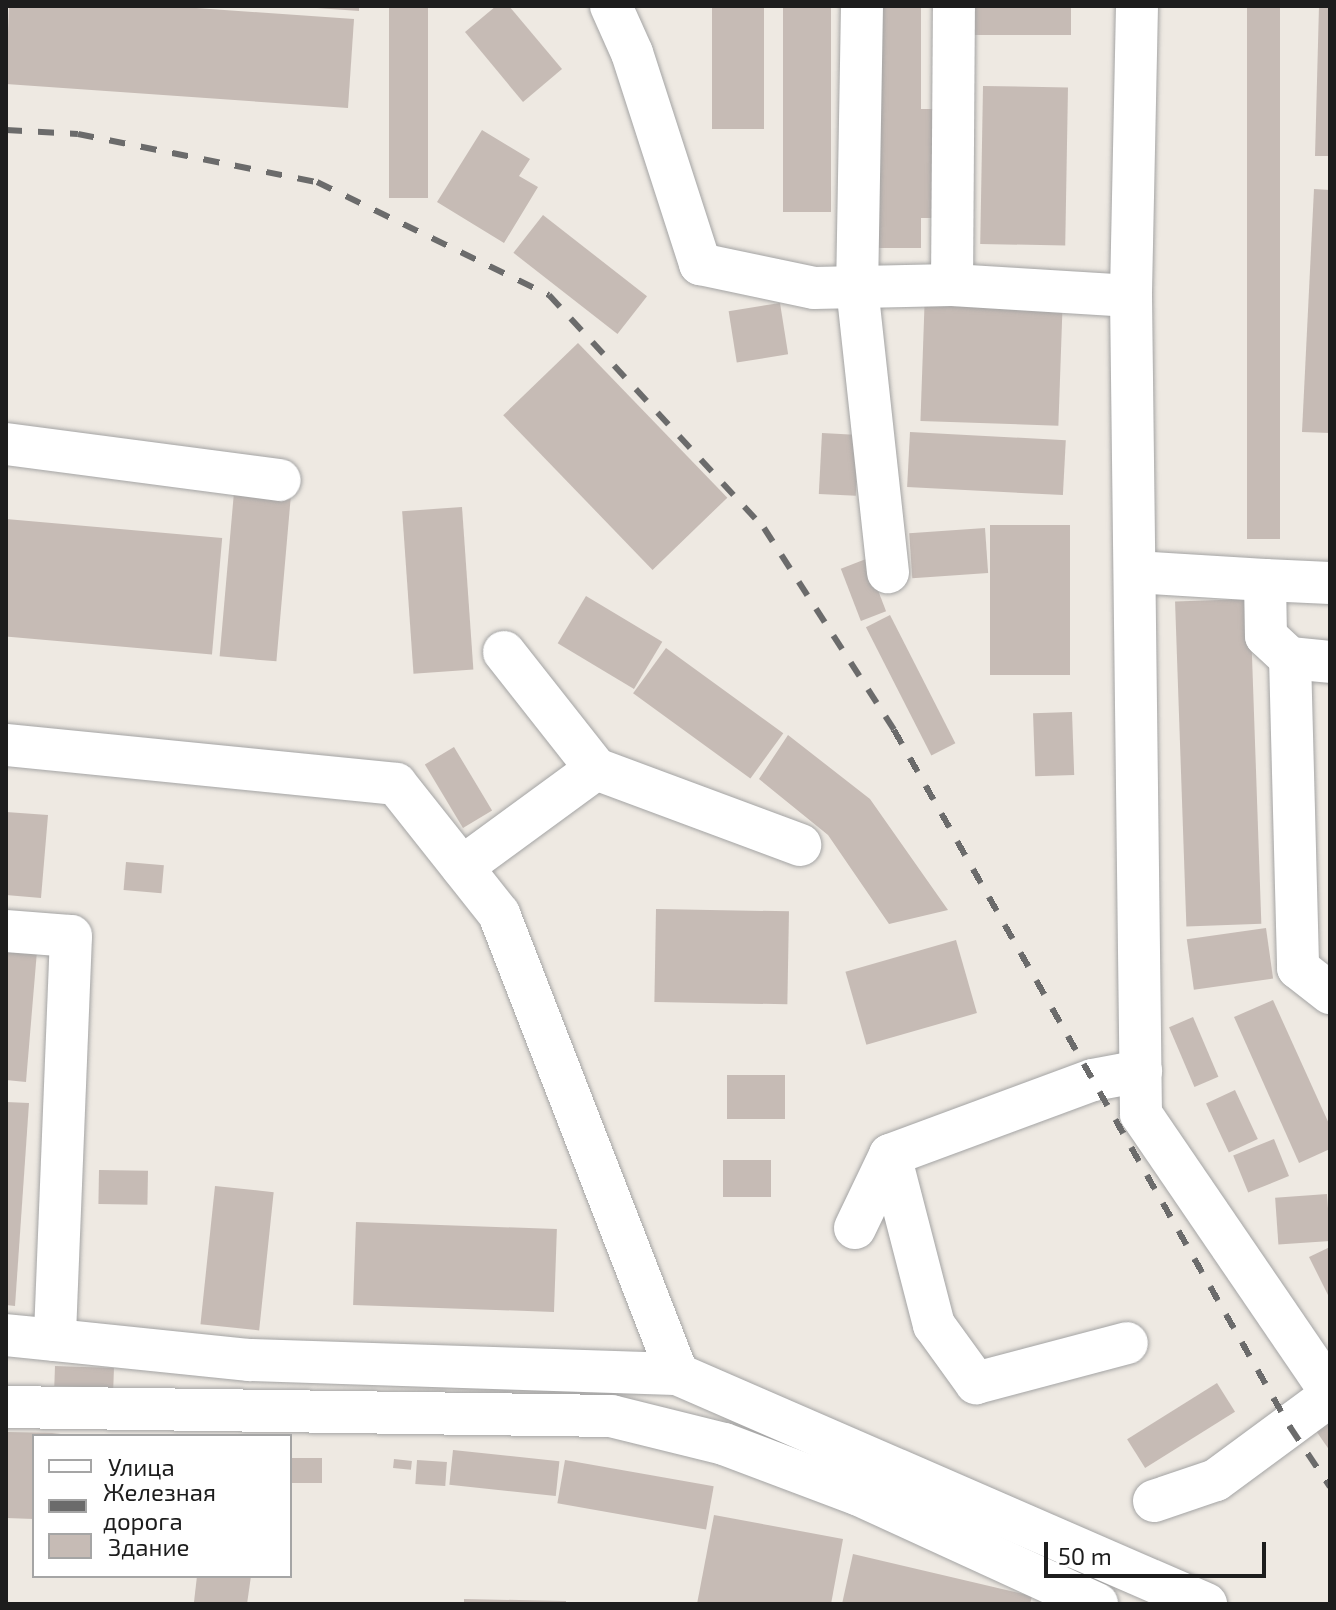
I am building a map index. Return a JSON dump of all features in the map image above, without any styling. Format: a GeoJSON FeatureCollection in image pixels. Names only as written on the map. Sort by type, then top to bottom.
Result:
{"type":"FeatureCollection","features":[{"type":"Feature","properties":{"kind":"street"},"geometry":{"type":"LineString","coordinates":[[611,6],[632,53],[700,264],[814,288],[952,285],[1131,296]]}},
{"type":"Feature","properties":{"kind":"street"},"geometry":{"type":"LineString","coordinates":[[862,6],[857,287],[888,572]]}},
{"type":"Feature","properties":{"kind":"street"},"geometry":{"type":"LineString","coordinates":[[952,285],[954,6]]}},
{"type":"Feature","properties":{"kind":"street"},"geometry":{"type":"LineString","coordinates":[[1137,6],[1131,296],[1141,1114],[1330,1394],[1216,1480],[1154,1501]]}},
{"type":"Feature","properties":{"kind":"street"},"geometry":{"type":"LineString","coordinates":[[6,444],[280,480]]}},
{"type":"Feature","properties":{"kind":"street"},"geometry":{"type":"LineString","coordinates":[[1135,572],[1330,583]]}},
{"type":"Feature","properties":{"kind":"street"},"geometry":{"type":"LineString","coordinates":[[1265,580],[1266,636],[1310,660],[1298,968],[1330,993]]}},
{"type":"Feature","properties":{"kind":"street"},"geometry":{"type":"LineString","coordinates":[[504,652],[596,769],[800,845]]}},
{"type":"Feature","properties":{"kind":"street"},"geometry":{"type":"LineString","coordinates":[[6,745],[396,784],[499,914],[677,1374]]}},
{"type":"Feature","properties":{"kind":"street"},"geometry":{"type":"LineString","coordinates":[[462,867],[596,769]]}},
{"type":"Feature","properties":{"kind":"street"},"geometry":{"type":"LineString","coordinates":[[6,931],[71,936],[55,1340]]}},
{"type":"Feature","properties":{"kind":"street"},"geometry":{"type":"LineString","coordinates":[[855,1228],[890,1155],[1093,1080],[1141,1071]]}},
{"type":"Feature","properties":{"kind":"street"},"geometry":{"type":"LineString","coordinates":[[890,1155],[934,1325],[976,1383],[1127,1343]]}},
{"type":"Feature","properties":{"kind":"street"},"geometry":{"type":"LineString","coordinates":[[6,1335],[250,1360],[677,1374],[1206,1604]]}},
{"type":"Feature","properties":{"kind":"street"},"geometry":{"type":"LineString","coordinates":[[6,1407],[611,1416],[724,1444],[846,1490],[1097,1604]]}},
{"type":"Feature","properties":{"kind":"building"},"geometry":{"type":"Polygon","coordinates":[[[9,6],[168,6],[354,19],[348,108],[6,84],[9,6]]]}},
{"type":"Feature","properties":{"kind":"building"},"geometry":{"type":"Polygon","coordinates":[[[359,6],[359,11],[317,8],[359,6]]]}},
{"type":"Feature","properties":{"kind":"building"},"geometry":{"type":"Polygon","coordinates":[[[389,6],[428,6],[428,198],[389,198],[389,6]]]}},
{"type":"Feature","properties":{"kind":"building"},"geometry":{"type":"Polygon","coordinates":[[[496,6],[509,6],[562,69],[523,102],[465,32],[496,6]]]}},
{"type":"Feature","properties":{"kind":"building"},"geometry":{"type":"Polygon","coordinates":[[[712,6],[764,6],[764,129],[712,129],[712,6]]]}},
{"type":"Feature","properties":{"kind":"building"},"geometry":{"type":"Polygon","coordinates":[[[783,6],[831,6],[831,212],[783,212],[783,6]]]}},
{"type":"Feature","properties":{"kind":"building"},"geometry":{"type":"Polygon","coordinates":[[[874,6],[921,6],[921,248],[874,248],[874,6]]]}},
{"type":"Feature","properties":{"kind":"building"},"geometry":{"type":"Polygon","coordinates":[[[961,6],[1071,6],[1071,35],[961,35],[961,6]]]}},
{"type":"Feature","properties":{"kind":"building"},"geometry":{"type":"Polygon","coordinates":[[[1247,6],[1280,6],[1280,539],[1247,539],[1247,6]]]}},
{"type":"Feature","properties":{"kind":"building"},"geometry":{"type":"Polygon","coordinates":[[[1319,6],[1330,6],[1330,156],[1315,156],[1319,6]]]}},
{"type":"Feature","properties":{"kind":"building"},"geometry":{"type":"Polygon","coordinates":[[[983,86],[1068,87],[1065,245],[980,244],[983,86]]]}},
{"type":"Feature","properties":{"kind":"building"},"geometry":{"type":"Polygon","coordinates":[[[921,109],[947,109],[947,218],[921,218],[921,109]]]}},
{"type":"Feature","properties":{"kind":"building"},"geometry":{"type":"Polygon","coordinates":[[[482,130],[530,159],[519,176],[538,187],[504,243],[437,202],[482,130]]]}},
{"type":"Feature","properties":{"kind":"building"},"geometry":{"type":"Polygon","coordinates":[[[1314,189],[1330,190],[1330,433],[1302,432],[1314,189]]]}},
{"type":"Feature","properties":{"kind":"building"},"geometry":{"type":"Polygon","coordinates":[[[543,215],[647,296],[617,334],[513,253],[543,215]]]}},
{"type":"Feature","properties":{"kind":"building"},"geometry":{"type":"Polygon","coordinates":[[[925,291],[1063,296],[1058,426],[920,421],[925,291]]]}},
{"type":"Feature","properties":{"kind":"building"},"geometry":{"type":"Polygon","coordinates":[[[780,303],[788,354],[737,362],[729,311],[780,303]]]}},
{"type":"Feature","properties":{"kind":"building"},"geometry":{"type":"Polygon","coordinates":[[[578,343],[727,498],[653,570],[503,415],[578,343]]]}},
{"type":"Feature","properties":{"kind":"building"},"geometry":{"type":"Polygon","coordinates":[[[910,432],[1066,440],[1063,495],[907,487],[910,432]]]}},
{"type":"Feature","properties":{"kind":"building"},"geometry":{"type":"Polygon","coordinates":[[[822,433],[859,435],[856,496],[819,494],[822,433]]]}},
{"type":"Feature","properties":{"kind":"building"},"geometry":{"type":"Polygon","coordinates":[[[234,492],[291,497],[276,661],[220,656],[234,492]]]}},
{"type":"Feature","properties":{"kind":"building"},"geometry":{"type":"Polygon","coordinates":[[[462,507],[473,670],[414,674],[402,511],[462,507]]]}},
{"type":"Feature","properties":{"kind":"building"},"geometry":{"type":"Polygon","coordinates":[[[6,519],[222,538],[212,654],[6,636],[6,519]]]}},
{"type":"Feature","properties":{"kind":"building"},"geometry":{"type":"Polygon","coordinates":[[[990,525],[1070,525],[1070,675],[990,675],[990,525]]]}},
{"type":"Feature","properties":{"kind":"building"},"geometry":{"type":"Polygon","coordinates":[[[985,528],[988,573],[912,578],[909,533],[985,528]]]}},
{"type":"Feature","properties":{"kind":"building"},"geometry":{"type":"Polygon","coordinates":[[[866,559],[886,611],[861,621],[841,569],[866,559]]]}},
{"type":"Feature","properties":{"kind":"building"},"geometry":{"type":"Polygon","coordinates":[[[586,596],[662,642],[634,689],[558,643],[586,596]]]}},
{"type":"Feature","properties":{"kind":"building"},"geometry":{"type":"Polygon","coordinates":[[[1250,599],[1261,924],[1186,926],[1175,602],[1250,599]]]}},
{"type":"Feature","properties":{"kind":"building"},"geometry":{"type":"Polygon","coordinates":[[[890,615],[955,743],[931,756],[866,627],[890,615]]]}},
{"type":"Feature","properties":{"kind":"building"},"geometry":{"type":"Polygon","coordinates":[[[666,648],[783,733],[750,779],[633,693],[666,648]]]}},
{"type":"Feature","properties":{"kind":"building"},"geometry":{"type":"Polygon","coordinates":[[[1072,712],[1074,775],[1035,776],[1033,713],[1072,712]]]}},
{"type":"Feature","properties":{"kind":"building"},"geometry":{"type":"Polygon","coordinates":[[[788,735],[870,799],[948,910],[889,924],[828,835],[759,779],[788,735]]]}},
{"type":"Feature","properties":{"kind":"building"},"geometry":{"type":"Polygon","coordinates":[[[454,747],[492,810],[463,828],[425,765],[454,747]]]}},
{"type":"Feature","properties":{"kind":"building"},"geometry":{"type":"Polygon","coordinates":[[[6,812],[48,815],[41,898],[6,895],[6,812]]]}},
{"type":"Feature","properties":{"kind":"building"},"geometry":{"type":"Polygon","coordinates":[[[126,862],[164,865],[161,893],[124,890],[126,862]]]}},
{"type":"Feature","properties":{"kind":"building"},"geometry":{"type":"Polygon","coordinates":[[[656,909],[789,911],[787,1004],[654,1002],[656,909]]]}},
{"type":"Feature","properties":{"kind":"building"},"geometry":{"type":"Polygon","coordinates":[[[1266,928],[1273,979],[1194,990],[1187,939],[1266,928]]]}},
{"type":"Feature","properties":{"kind":"building"},"geometry":{"type":"Polygon","coordinates":[[[956,940],[977,1013],[866,1045],[845,972],[956,940]]]}},
{"type":"Feature","properties":{"kind":"building"},"geometry":{"type":"Polygon","coordinates":[[[6,949],[37,951],[26,1082],[6,1080],[6,949]]]}},
{"type":"Feature","properties":{"kind":"building"},"geometry":{"type":"Polygon","coordinates":[[[1273,1000],[1330,1126],[1330,1149],[1299,1163],[1234,1017],[1273,1000]]]}},
{"type":"Feature","properties":{"kind":"building"},"geometry":{"type":"Polygon","coordinates":[[[1193,1017],[1218,1077],[1194,1087],[1169,1027],[1193,1017]]]}},
{"type":"Feature","properties":{"kind":"building"},"geometry":{"type":"Polygon","coordinates":[[[727,1075],[785,1075],[785,1119],[727,1119],[727,1075]]]}},
{"type":"Feature","properties":{"kind":"building"},"geometry":{"type":"Polygon","coordinates":[[[1235,1090],[1258,1139],[1229,1152],[1206,1104],[1235,1090]]]}},
{"type":"Feature","properties":{"kind":"building"},"geometry":{"type":"Polygon","coordinates":[[[6,1102],[29,1103],[15,1306],[6,1305],[6,1102]]]}},
{"type":"Feature","properties":{"kind":"building"},"geometry":{"type":"Polygon","coordinates":[[[1274,1139],[1289,1176],[1248,1193],[1233,1155],[1274,1139]]]}},
{"type":"Feature","properties":{"kind":"building"},"geometry":{"type":"Polygon","coordinates":[[[723,1160],[771,1160],[771,1197],[723,1197],[723,1160]]]}},
{"type":"Feature","properties":{"kind":"building"},"geometry":{"type":"Polygon","coordinates":[[[99,1170],[148,1171],[147,1205],[98,1204],[99,1170]]]}},
{"type":"Feature","properties":{"kind":"building"},"geometry":{"type":"Polygon","coordinates":[[[215,1186],[274,1192],[259,1330],[200,1324],[215,1186]]]}},
{"type":"Feature","properties":{"kind":"building"},"geometry":{"type":"Polygon","coordinates":[[[1327,1194],[1330,1241],[1278,1245],[1275,1198],[1327,1194]]]}},
{"type":"Feature","properties":{"kind":"building"},"geometry":{"type":"Polygon","coordinates":[[[356,1222],[557,1229],[554,1312],[353,1305],[356,1222]]]}},
{"type":"Feature","properties":{"kind":"building"},"geometry":{"type":"Polygon","coordinates":[[[1330,1247],[1330,1299],[1309,1257],[1330,1247]]]}},
{"type":"Feature","properties":{"kind":"building"},"geometry":{"type":"Polygon","coordinates":[[[55,1366],[114,1368],[113,1388],[54,1386],[55,1366]]]}},
{"type":"Feature","properties":{"kind":"building"},"geometry":{"type":"Polygon","coordinates":[[[1217,1383],[1235,1412],[1145,1468],[1127,1439],[1217,1383]]]}},
{"type":"Feature","properties":{"kind":"building"},"geometry":{"type":"Polygon","coordinates":[[[1330,1412],[1330,1451],[1312,1425],[1330,1412]]]}},
{"type":"Feature","properties":{"kind":"building"},"geometry":{"type":"Polygon","coordinates":[[[6,1432],[61,1433],[32,1434],[32,1519],[6,1518],[6,1432]]]}},
{"type":"Feature","properties":{"kind":"building"},"geometry":{"type":"Polygon","coordinates":[[[453,1450],[559,1461],[556,1496],[449,1485],[453,1450]]]}},
{"type":"Feature","properties":{"kind":"building"},"geometry":{"type":"Polygon","coordinates":[[[292,1458],[322,1458],[322,1483],[292,1483],[292,1458]]]}},
{"type":"Feature","properties":{"kind":"building"},"geometry":{"type":"Polygon","coordinates":[[[394,1459],[412,1461],[411,1470],[393,1468],[394,1459]]]}},
{"type":"Feature","properties":{"kind":"building"},"geometry":{"type":"Polygon","coordinates":[[[417,1460],[447,1462],[445,1486],[415,1484],[417,1460]]]}},
{"type":"Feature","properties":{"kind":"building"},"geometry":{"type":"Polygon","coordinates":[[[565,1460],[714,1486],[706,1530],[557,1503],[565,1460]]]}},
{"type":"Feature","properties":{"kind":"building"},"geometry":{"type":"Polygon","coordinates":[[[714,1515],[843,1539],[831,1604],[697,1604],[714,1515]]]}},
{"type":"Feature","properties":{"kind":"building"},"geometry":{"type":"Polygon","coordinates":[[[853,1554],[1032,1596],[1030,1604],[842,1604],[853,1554]]]}},
{"type":"Feature","properties":{"kind":"building"},"geometry":{"type":"Polygon","coordinates":[[[197,1578],[251,1578],[247,1604],[194,1602],[197,1578]]]}},
{"type":"Feature","properties":{"kind":"building"},"geometry":{"type":"Polygon","coordinates":[[[464,1599],[566,1601],[566,1604],[464,1604],[464,1599]]]}},
{"type":"Feature","properties":{"kind":"railway"},"geometry":{"type":"LineString","coordinates":[[6,130],[78,134],[317,182],[549,295],[764,528],[894,730],[1290,1427],[1330,1487]]}}]}
